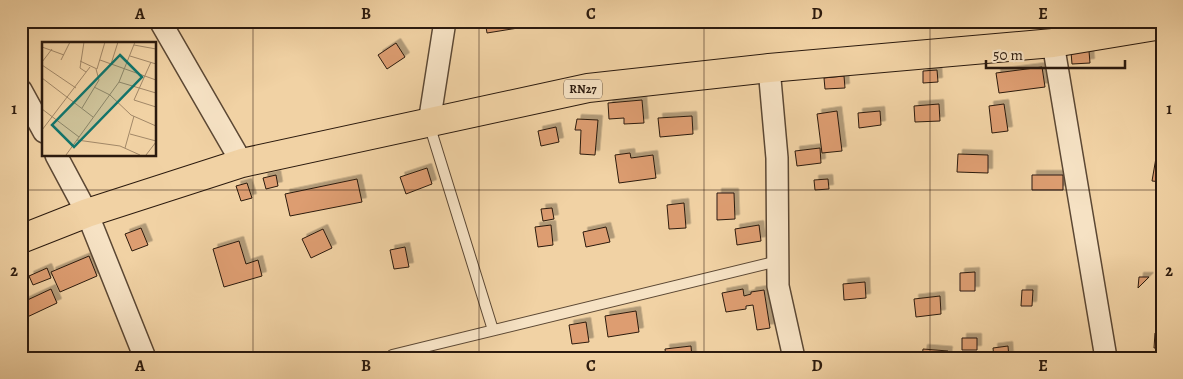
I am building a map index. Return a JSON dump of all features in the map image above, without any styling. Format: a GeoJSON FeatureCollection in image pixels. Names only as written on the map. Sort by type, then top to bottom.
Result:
{"type":"FeatureCollection","features":[{"type":"Feature","properties":{"kind":"main road","name":"RN27"},"geometry":{"type":"LineString","coordinates":[[21,239],[86,213],[242,163],[588,88],[770,68],[1053,43],[1099,28],[1162,26]]}},
{"type":"Feature","properties":{"kind":"street"},"geometry":{"type":"LineString","coordinates":[[160,21],[242,163]]}},
{"type":"Feature","properties":{"kind":"street"},"geometry":{"type":"LineString","coordinates":[[429,123],[444,21]]}},
{"type":"Feature","properties":{"kind":"street"},"geometry":{"type":"LineString","coordinates":[[1053,43],[1106,358]]}},
{"type":"Feature","properties":{"kind":"street"},"geometry":{"type":"LineString","coordinates":[[770,68],[777,158],[778,286],[794,358]]}},
{"type":"Feature","properties":{"kind":"street"},"geometry":{"type":"LineString","coordinates":[[21,90],[42,128]]}},
{"type":"Feature","properties":{"kind":"street"},"geometry":{"type":"LineString","coordinates":[[57,156],[86,213],[145,358]]}},
{"type":"Feature","properties":{"kind":"lane"},"geometry":{"type":"LineString","coordinates":[[429,123],[493,330]]}},
{"type":"Feature","properties":{"kind":"lane"},"geometry":{"type":"LineString","coordinates":[[390,358],[392,355],[778,261]]}},
{"type":"Feature","properties":{"kind":"building"},"geometry":{"type":"Polygon","coordinates":[[[485,21],[517,21],[518,28],[487,33],[485,21]]]}},
{"type":"Feature","properties":{"kind":"building"},"geometry":{"type":"Polygon","coordinates":[[[396,43],[405,57],[387,69],[378,55],[396,43]]]}},
{"type":"Feature","properties":{"kind":"building"},"geometry":{"type":"Polygon","coordinates":[[[1089,51],[1090,63],[1072,64],[1071,52],[1089,51]]]}},
{"type":"Feature","properties":{"kind":"building"},"geometry":{"type":"Polygon","coordinates":[[[1158,60],[1162,60],[1162,90],[1160,90],[1158,60]]]}},
{"type":"Feature","properties":{"kind":"building"},"geometry":{"type":"Polygon","coordinates":[[[1042,67],[1045,87],[999,93],[996,73],[1042,67]]]}},
{"type":"Feature","properties":{"kind":"building"},"geometry":{"type":"Polygon","coordinates":[[[937,70],[938,82],[923,83],[923,71],[937,70]]]}},
{"type":"Feature","properties":{"kind":"building"},"geometry":{"type":"Polygon","coordinates":[[[844,76],[845,88],[825,89],[824,78],[844,76]]]}},
{"type":"Feature","properties":{"kind":"building"},"geometry":{"type":"Polygon","coordinates":[[[642,100],[644,123],[624,124],[624,118],[609,119],[608,103],[642,100]]]}},
{"type":"Feature","properties":{"kind":"building"},"geometry":{"type":"Polygon","coordinates":[[[939,104],[940,121],[915,122],[914,106],[939,104]]]}},
{"type":"Feature","properties":{"kind":"building"},"geometry":{"type":"Polygon","coordinates":[[[1004,104],[1008,131],[992,133],[989,106],[1004,104]]]}},
{"type":"Feature","properties":{"kind":"building"},"geometry":{"type":"Polygon","coordinates":[[[837,111],[842,151],[822,153],[817,114],[837,111]]]}},
{"type":"Feature","properties":{"kind":"building"},"geometry":{"type":"Polygon","coordinates":[[[880,111],[881,125],[859,128],[858,113],[880,111]]]}},
{"type":"Feature","properties":{"kind":"building"},"geometry":{"type":"Polygon","coordinates":[[[692,116],[693,134],[660,137],[658,118],[692,116]]]}},
{"type":"Feature","properties":{"kind":"building"},"geometry":{"type":"Polygon","coordinates":[[[577,119],[598,120],[595,155],[580,154],[581,130],[575,130],[577,119]]]}},
{"type":"Feature","properties":{"kind":"building"},"geometry":{"type":"Polygon","coordinates":[[[556,127],[559,142],[541,146],[538,131],[556,127]]]}},
{"type":"Feature","properties":{"kind":"building"},"geometry":{"type":"Polygon","coordinates":[[[820,148],[821,163],[797,166],[795,151],[820,148]]]}},
{"type":"Feature","properties":{"kind":"building"},"geometry":{"type":"Polygon","coordinates":[[[1157,152],[1162,153],[1162,182],[1152,181],[1157,152]]]}},
{"type":"Feature","properties":{"kind":"building"},"geometry":{"type":"Polygon","coordinates":[[[630,153],[631,158],[653,155],[656,178],[619,183],[615,155],[630,153]]]}},
{"type":"Feature","properties":{"kind":"building"},"geometry":{"type":"Polygon","coordinates":[[[958,154],[988,155],[988,173],[957,172],[958,154]]]}},
{"type":"Feature","properties":{"kind":"building"},"geometry":{"type":"Polygon","coordinates":[[[427,168],[432,184],[406,194],[400,177],[427,168]]]}},
{"type":"Feature","properties":{"kind":"building"},"geometry":{"type":"Polygon","coordinates":[[[276,175],[278,186],[266,189],[263,178],[276,175]]]}},
{"type":"Feature","properties":{"kind":"building"},"geometry":{"type":"Polygon","coordinates":[[[1032,175],[1063,175],[1063,190],[1032,190],[1032,175]]]}},
{"type":"Feature","properties":{"kind":"building"},"geometry":{"type":"Polygon","coordinates":[[[357,179],[362,202],[290,216],[285,194],[357,179]]]}},
{"type":"Feature","properties":{"kind":"building"},"geometry":{"type":"Polygon","coordinates":[[[828,179],[829,189],[815,190],[814,180],[828,179]]]}},
{"type":"Feature","properties":{"kind":"building"},"geometry":{"type":"Polygon","coordinates":[[[247,183],[252,198],[241,201],[236,186],[247,183]]]}},
{"type":"Feature","properties":{"kind":"building"},"geometry":{"type":"Polygon","coordinates":[[[717,193],[734,193],[735,219],[717,220],[717,193]]]}},
{"type":"Feature","properties":{"kind":"building"},"geometry":{"type":"Polygon","coordinates":[[[684,203],[686,228],[669,229],[667,205],[684,203]]]}},
{"type":"Feature","properties":{"kind":"building"},"geometry":{"type":"Polygon","coordinates":[[[552,208],[554,219],[543,221],[541,209],[552,208]]]}},
{"type":"Feature","properties":{"kind":"building"},"geometry":{"type":"Polygon","coordinates":[[[551,225],[553,245],[538,247],[535,227],[551,225]]]}},
{"type":"Feature","properties":{"kind":"building"},"geometry":{"type":"Polygon","coordinates":[[[759,225],[761,241],[737,245],[735,229],[759,225]]]}},
{"type":"Feature","properties":{"kind":"building"},"geometry":{"type":"Polygon","coordinates":[[[606,227],[610,242],[586,247],[583,232],[606,227]]]}},
{"type":"Feature","properties":{"kind":"building"},"geometry":{"type":"Polygon","coordinates":[[[141,228],[148,245],[132,251],[125,234],[141,228]]]}},
{"type":"Feature","properties":{"kind":"building"},"geometry":{"type":"Polygon","coordinates":[[[323,229],[332,248],[311,258],[302,239],[323,229]]]}},
{"type":"Feature","properties":{"kind":"building"},"geometry":{"type":"Polygon","coordinates":[[[239,241],[246,264],[258,260],[262,276],[224,287],[213,249],[239,241]]]}},
{"type":"Feature","properties":{"kind":"building"},"geometry":{"type":"Polygon","coordinates":[[[405,247],[409,267],[394,269],[390,250],[405,247]]]}},
{"type":"Feature","properties":{"kind":"building"},"geometry":{"type":"Polygon","coordinates":[[[89,256],[97,276],[60,292],[51,272],[89,256]]]}},
{"type":"Feature","properties":{"kind":"building"},"geometry":{"type":"Polygon","coordinates":[[[47,268],[51,278],[33,285],[29,276],[47,268]]]}},
{"type":"Feature","properties":{"kind":"building"},"geometry":{"type":"Polygon","coordinates":[[[975,272],[975,291],[960,291],[960,273],[975,272]]]}},
{"type":"Feature","properties":{"kind":"building"},"geometry":{"type":"Polygon","coordinates":[[[1139,277],[1149,277],[1138,288],[1139,277]]]}},
{"type":"Feature","properties":{"kind":"building"},"geometry":{"type":"Polygon","coordinates":[[[865,282],[866,298],[844,300],[843,284],[865,282]]]}},
{"type":"Feature","properties":{"kind":"building"},"geometry":{"type":"Polygon","coordinates":[[[51,289],[57,303],[23,319],[21,303],[51,289]]]}},
{"type":"Feature","properties":{"kind":"building"},"geometry":{"type":"Polygon","coordinates":[[[743,289],[744,296],[751,294],[751,292],[764,290],[770,328],[757,330],[753,305],[746,306],[746,309],[726,312],[722,293],[743,289]]]}},
{"type":"Feature","properties":{"kind":"building"},"geometry":{"type":"Polygon","coordinates":[[[1022,290],[1033,290],[1032,306],[1021,306],[1022,290]]]}},
{"type":"Feature","properties":{"kind":"building"},"geometry":{"type":"Polygon","coordinates":[[[940,296],[941,314],[916,317],[914,299],[940,296]]]}},
{"type":"Feature","properties":{"kind":"building"},"geometry":{"type":"Polygon","coordinates":[[[636,311],[639,332],[608,337],[605,316],[636,311]]]}},
{"type":"Feature","properties":{"kind":"building"},"geometry":{"type":"Polygon","coordinates":[[[586,322],[589,342],[572,344],[569,325],[586,322]]]}},
{"type":"Feature","properties":{"kind":"building"},"geometry":{"type":"Polygon","coordinates":[[[1155,333],[1162,334],[1162,348],[1154,348],[1155,333]]]}},
{"type":"Feature","properties":{"kind":"building"},"geometry":{"type":"Polygon","coordinates":[[[962,338],[977,338],[977,350],[962,350],[962,338]]]}},
{"type":"Feature","properties":{"kind":"building"},"geometry":{"type":"Polygon","coordinates":[[[691,346],[692,358],[666,358],[665,349],[691,346]]]}},
{"type":"Feature","properties":{"kind":"building"},"geometry":{"type":"Polygon","coordinates":[[[1008,346],[1009,358],[994,358],[993,348],[1008,346]]]}},
{"type":"Feature","properties":{"kind":"building"},"geometry":{"type":"Polygon","coordinates":[[[923,349],[948,351],[947,358],[922,358],[923,349]]]}}]}
